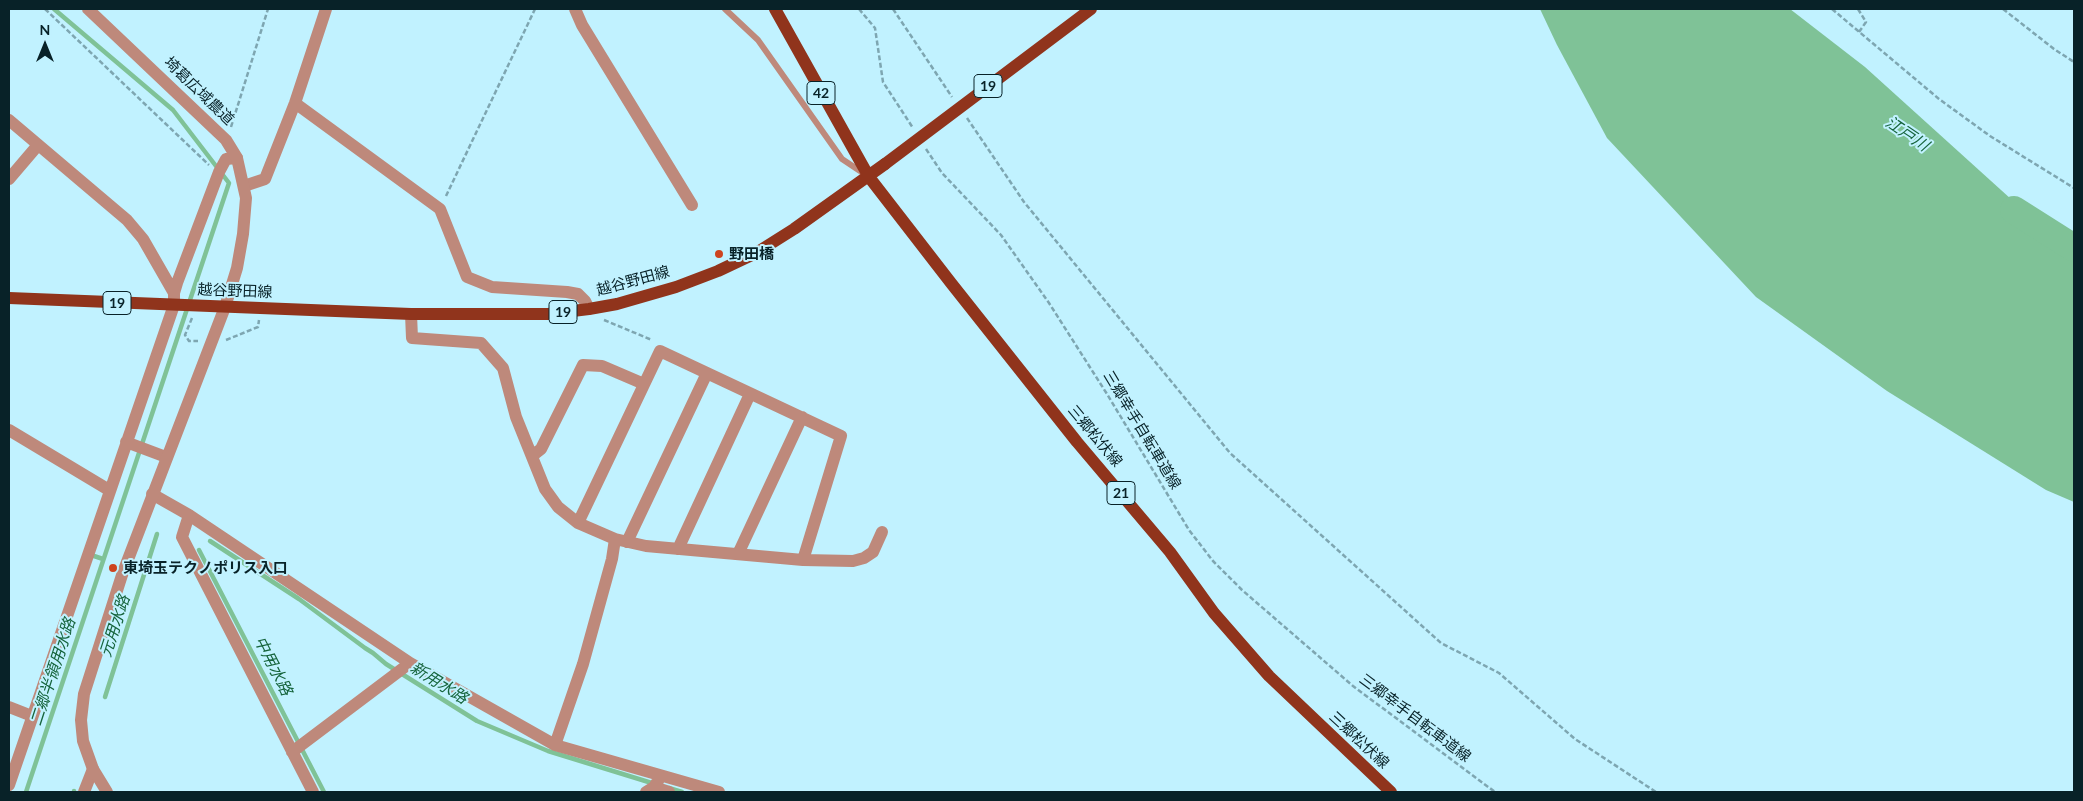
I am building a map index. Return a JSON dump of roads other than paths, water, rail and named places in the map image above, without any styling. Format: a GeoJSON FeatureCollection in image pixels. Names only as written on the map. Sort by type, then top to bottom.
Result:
{"type":"FeatureCollection","features":[{"type":"Feature","properties":{"kind":"main road","name":"42"},"geometry":{"type":"LineString","coordinates":[[775,9],[869,177]]}},
{"type":"Feature","properties":{"kind":"main road","name":"越谷野田線"},"geometry":{"type":"LineString","coordinates":[[9,298],[174,299],[225,307],[410,314],[548,314],[617,304],[676,287],[756,253],[869,177],[1090,9]]}},
{"type":"Feature","properties":{"kind":"main road","name":"三郷松伏線"},"geometry":{"type":"LineString","coordinates":[[869,177],[1077,442],[1170,552],[1214,613],[1269,676],[1391,792]]}},
{"type":"Feature","properties":{"kind":"street","name":"埼葛広域農道"},"geometry":{"type":"LineString","coordinates":[[88,9],[226,140],[237,158],[246,198],[243,234],[225,307],[122,576],[84,694],[81,720],[83,741],[93,768],[107,792]]}},
{"type":"Feature","properties":{"kind":"street"},"geometry":{"type":"LineString","coordinates":[[244,186],[265,179],[295,103],[326,9]]}},
{"type":"Feature","properties":{"kind":"street"},"geometry":{"type":"LineString","coordinates":[[575,9],[582,25],[692,205]]}},
{"type":"Feature","properties":{"kind":"street"},"geometry":{"type":"LineString","coordinates":[[295,103],[440,209],[468,277],[492,287],[578,294],[585,301],[589,309]]}},
{"type":"Feature","properties":{"kind":"street"},"geometry":{"type":"LineString","coordinates":[[9,120],[127,220],[143,239],[174,299]]}},
{"type":"Feature","properties":{"kind":"street"},"geometry":{"type":"LineString","coordinates":[[9,179],[38,145]]}},
{"type":"Feature","properties":{"kind":"street"},"geometry":{"type":"LineString","coordinates":[[9,785],[109,490],[130,443],[174,299],[219,172],[226,159],[237,158]]}},
{"type":"Feature","properties":{"kind":"street"},"geometry":{"type":"LineString","coordinates":[[410,314],[412,338],[481,343],[503,368],[516,416],[545,489],[558,507],[578,523],[621,540],[678,549],[803,560],[853,561],[864,558],[873,552],[882,532]]}},
{"type":"Feature","properties":{"kind":"street"},"geometry":{"type":"LineString","coordinates":[[578,523],[660,351],[842,436],[803,560]]}},
{"type":"Feature","properties":{"kind":"street"},"geometry":{"type":"LineString","coordinates":[[532,456],[541,449],[583,364],[602,366],[644,384]]}},
{"type":"Feature","properties":{"kind":"street"},"geometry":{"type":"LineString","coordinates":[[555,745],[583,664],[612,559],[707,373]]}},
{"type":"Feature","properties":{"kind":"street"},"geometry":{"type":"LineString","coordinates":[[678,549],[750,394]]}},
{"type":"Feature","properties":{"kind":"street"},"geometry":{"type":"LineString","coordinates":[[738,554],[802,417]]}},
{"type":"Feature","properties":{"kind":"street"},"geometry":{"type":"LineString","coordinates":[[9,430],[109,490]]}},
{"type":"Feature","properties":{"kind":"street"},"geometry":{"type":"LineString","coordinates":[[130,443],[166,457]]}},
{"type":"Feature","properties":{"kind":"street"},"geometry":{"type":"LineString","coordinates":[[152,494],[189,515],[410,663],[555,745],[719,792]]}},
{"type":"Feature","properties":{"kind":"street"},"geometry":{"type":"LineString","coordinates":[[189,515],[182,537],[313,792]]}},
{"type":"Feature","properties":{"kind":"street"},"geometry":{"type":"LineString","coordinates":[[292,752],[410,663]]}},
{"type":"Feature","properties":{"kind":"street"},"geometry":{"type":"LineString","coordinates":[[9,706],[32,716]]}},
{"type":"Feature","properties":{"kind":"street"},"geometry":{"type":"LineString","coordinates":[[84,792],[93,768]]}},
{"type":"Feature","properties":{"kind":"street"},"geometry":{"type":"LineString","coordinates":[[650,790],[661,776]]}},
{"type":"Feature","properties":{"kind":"street"},"geometry":{"type":"LineString","coordinates":[[650,790],[669,792]]}},
{"type":"Feature","properties":{"kind":"lane"},"geometry":{"type":"LineString","coordinates":[[725,9],[758,40],[842,159],[869,177]]}},
{"type":"Feature","properties":{"kind":"water"},"geometry":{"type":"Polygon","coordinates":[[[1540,9],[1790,9],[1865,67],[2074,256],[2074,502],[2046,490],[1887,391],[1756,297],[1607,138],[1557,45],[1540,9]]]}},
{"type":"Feature","properties":{"kind":"waterway"},"geometry":{"type":"LineString","coordinates":[[26,792],[229,183],[173,110],[54,9]]}},
{"type":"Feature","properties":{"kind":"waterway","name":"江戸川"},"geometry":{"type":"LineString","coordinates":[[2014,210],[2074,248]]}},
{"type":"Feature","properties":{"kind":"waterway","name":"元用水路"},"geometry":{"type":"LineString","coordinates":[[105,697],[157,534]]}},
{"type":"Feature","properties":{"kind":"waterway","name":"新用水路"},"geometry":{"type":"LineString","coordinates":[[210,541],[299,599],[386,664],[477,721],[548,751],[655,784]]}},
{"type":"Feature","properties":{"kind":"waterway","name":"中用水路"},"geometry":{"type":"LineString","coordinates":[[199,550],[324,792]]}},
{"type":"Feature","properties":{"kind":"waterway","name":"二郷半領用水路"},"geometry":{"type":"LineString","coordinates":[[91,555],[103,559]]}},
{"type":"Feature","properties":{"kind":"waterway","name":"新用水路"},"geometry":{"type":"LineString","coordinates":[[669,788],[682,792]]}},
{"type":"Feature","properties":{"kind":"place","name":"野田橋"},"geometry":{"type":"Point","coordinates":[719,254]}},
{"type":"Feature","properties":{"kind":"place","name":"東埼玉テクノポリス入口"},"geometry":{"type":"Point","coordinates":[113,568]}}]}
